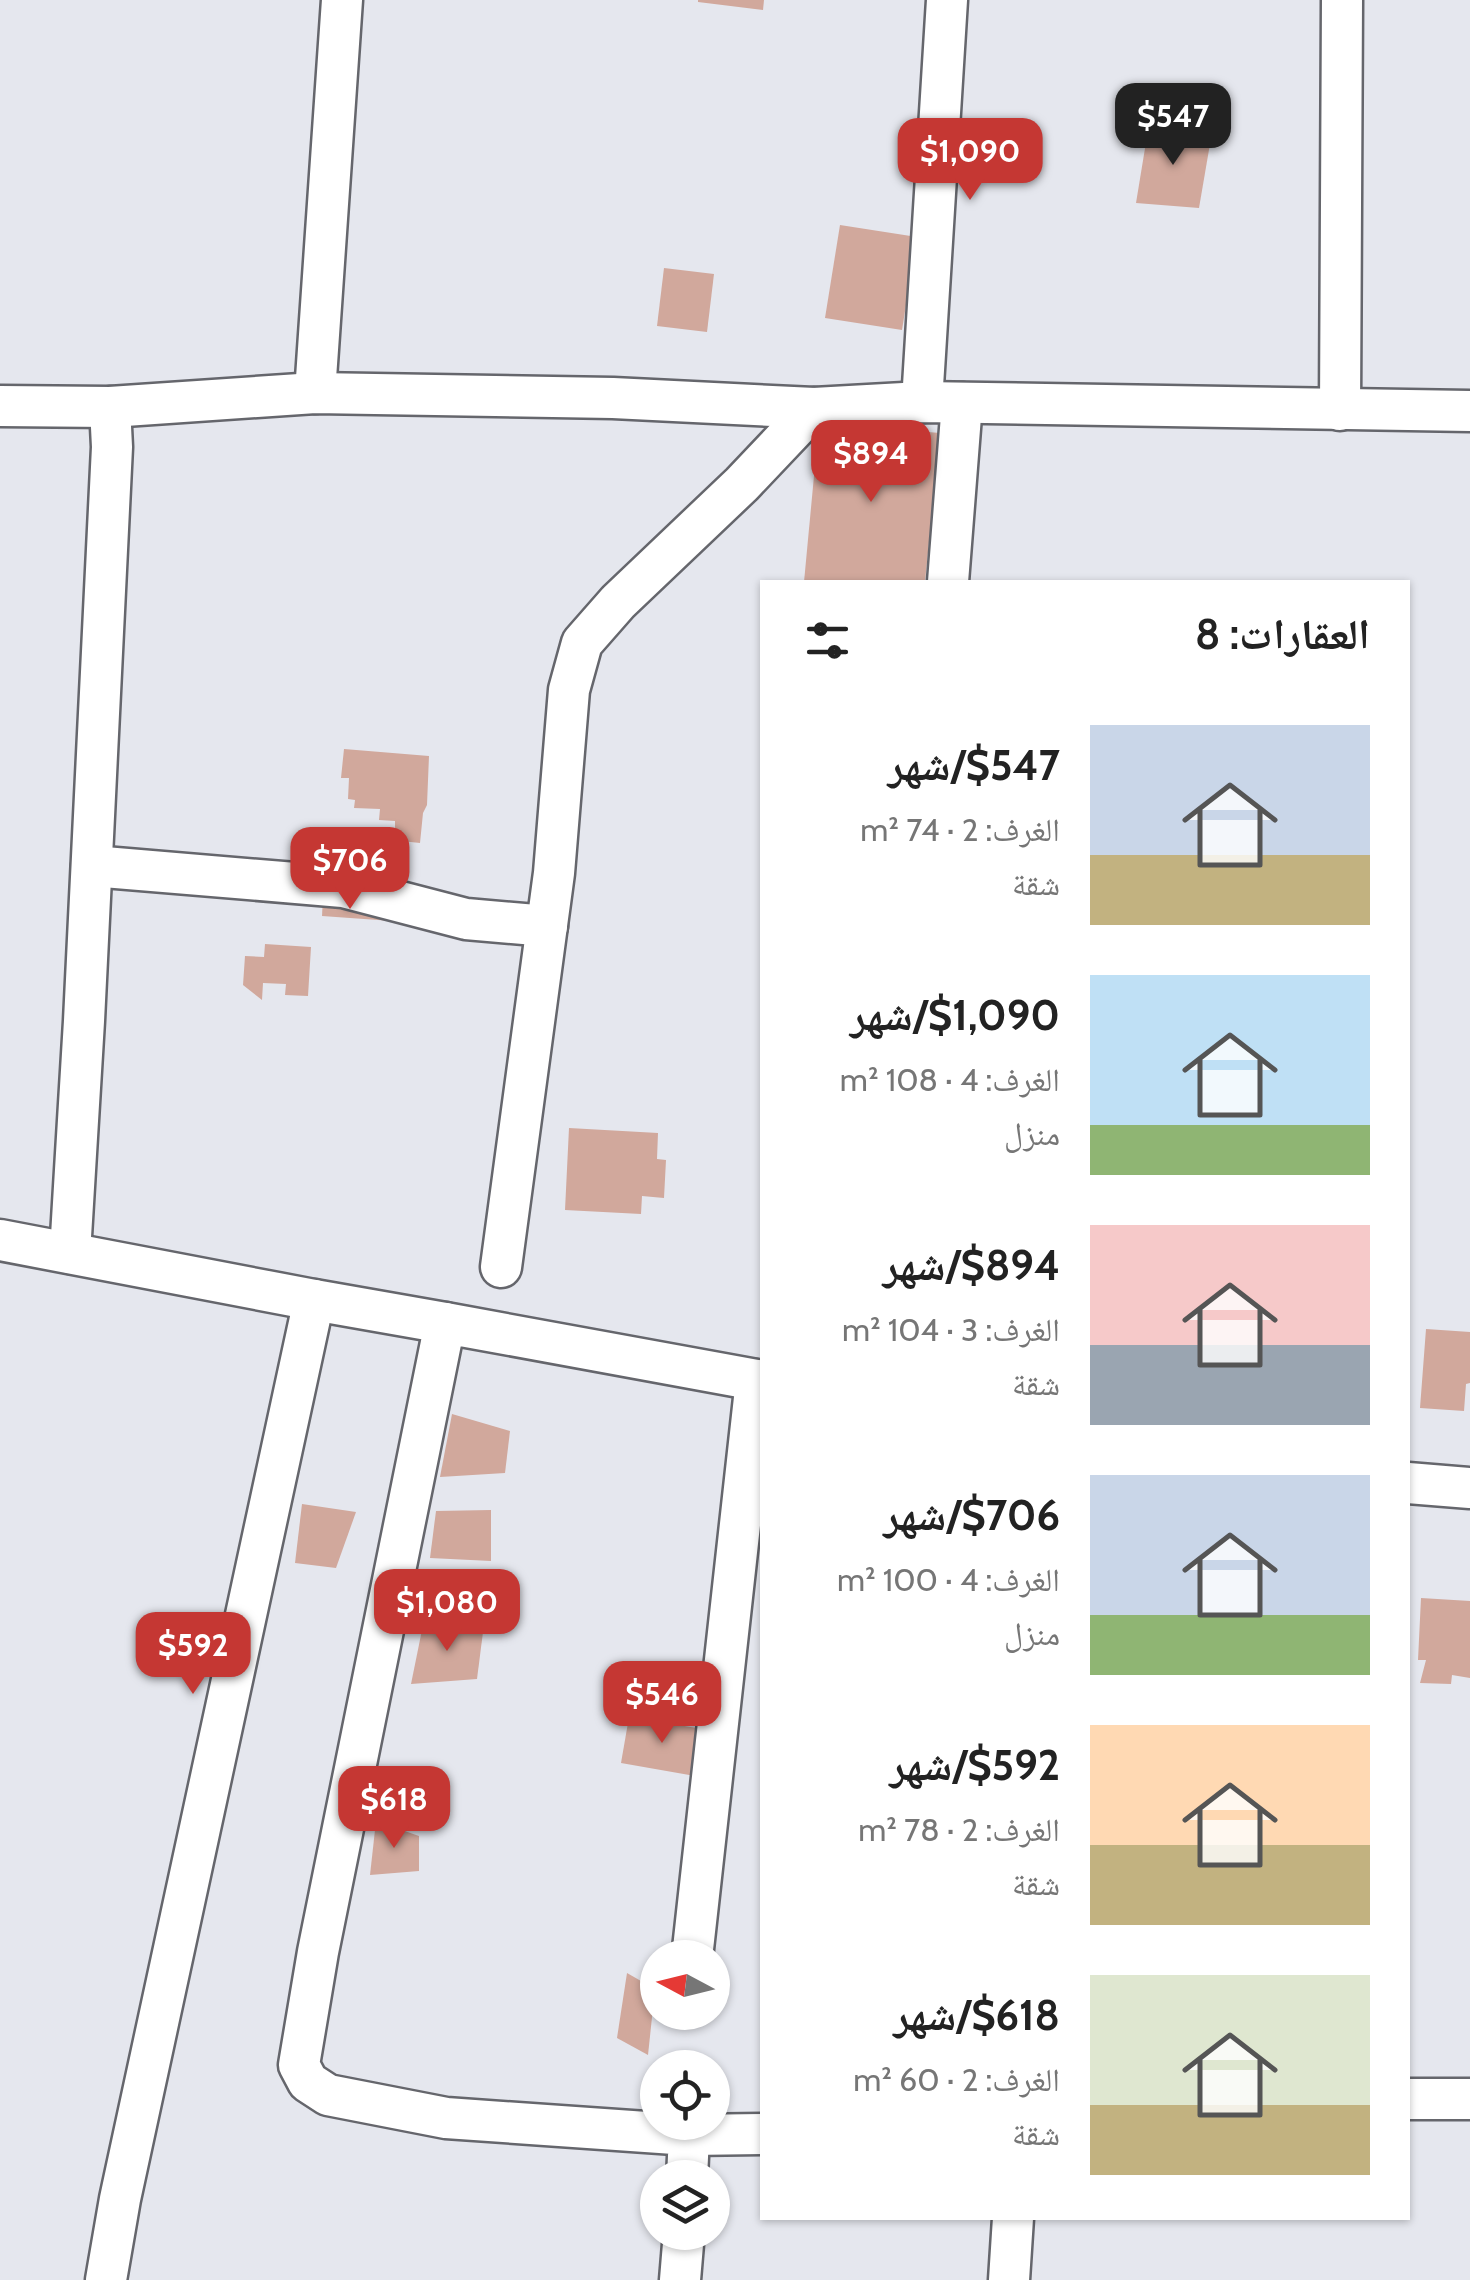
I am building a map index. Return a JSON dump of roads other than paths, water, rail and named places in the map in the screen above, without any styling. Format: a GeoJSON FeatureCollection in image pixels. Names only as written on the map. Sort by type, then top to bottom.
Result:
{"type":"FeatureCollection","features":[{"type":"Feature","properties":{"kind":"street"},"geometry":{"type":"LineString","coordinates":[[315,393],[342,0]]}},
{"type":"Feature","properties":{"kind":"street"},"geometry":{"type":"LineString","coordinates":[[922,402],[947,0]]}},
{"type":"Feature","properties":{"kind":"street"},"geometry":{"type":"LineString","coordinates":[[1340,410],[1342,0]]}},
{"type":"Feature","properties":{"kind":"street"},"geometry":{"type":"LineString","coordinates":[[0,406],[110,407],[315,393],[613,398],[814,408],[922,402],[1470,411]]}},
{"type":"Feature","properties":{"kind":"street"},"geometry":{"type":"LineString","coordinates":[[948,580],[962,403]]}},
{"type":"Feature","properties":{"kind":"street"},"geometry":{"type":"LineString","coordinates":[[70,1253],[112,447],[110,407]]}},
{"type":"Feature","properties":{"kind":"street"},"geometry":{"type":"LineString","coordinates":[[502,1267],[554,873],[568,690],[582,643],[618,602],[742,484],[814,408]]}},
{"type":"Feature","properties":{"kind":"street"},"geometry":{"type":"LineString","coordinates":[[92,866],[343,887],[466,919],[547,926]]}},
{"type":"Feature","properties":{"kind":"street"},"geometry":{"type":"LineString","coordinates":[[0,1240],[759,1380],[694,1940]]}},
{"type":"Feature","properties":{"kind":"street"},"geometry":{"type":"LineString","coordinates":[[106,2280],[128,2161],[314,1300]]}},
{"type":"Feature","properties":{"kind":"street"},"geometry":{"type":"LineString","coordinates":[[444,1322],[299,2065],[308,2082],[328,2094],[431,2115],[640,2131]]}},
{"type":"Feature","properties":{"kind":"street"},"geometry":{"type":"LineString","coordinates":[[1410,1483],[1470,1488]]}},
{"type":"Feature","properties":{"kind":"street"},"geometry":{"type":"LineString","coordinates":[[1410,2099],[1470,2099]]}},
{"type":"Feature","properties":{"kind":"street"},"geometry":{"type":"LineString","coordinates":[[730,2134],[760,2134]]}},
{"type":"Feature","properties":{"kind":"street"},"geometry":{"type":"LineString","coordinates":[[1009,2280],[1013,2220]]}},
{"type":"Feature","properties":{"kind":"street"},"geometry":{"type":"LineString","coordinates":[[680,2280],[682,2250]]}}]}
